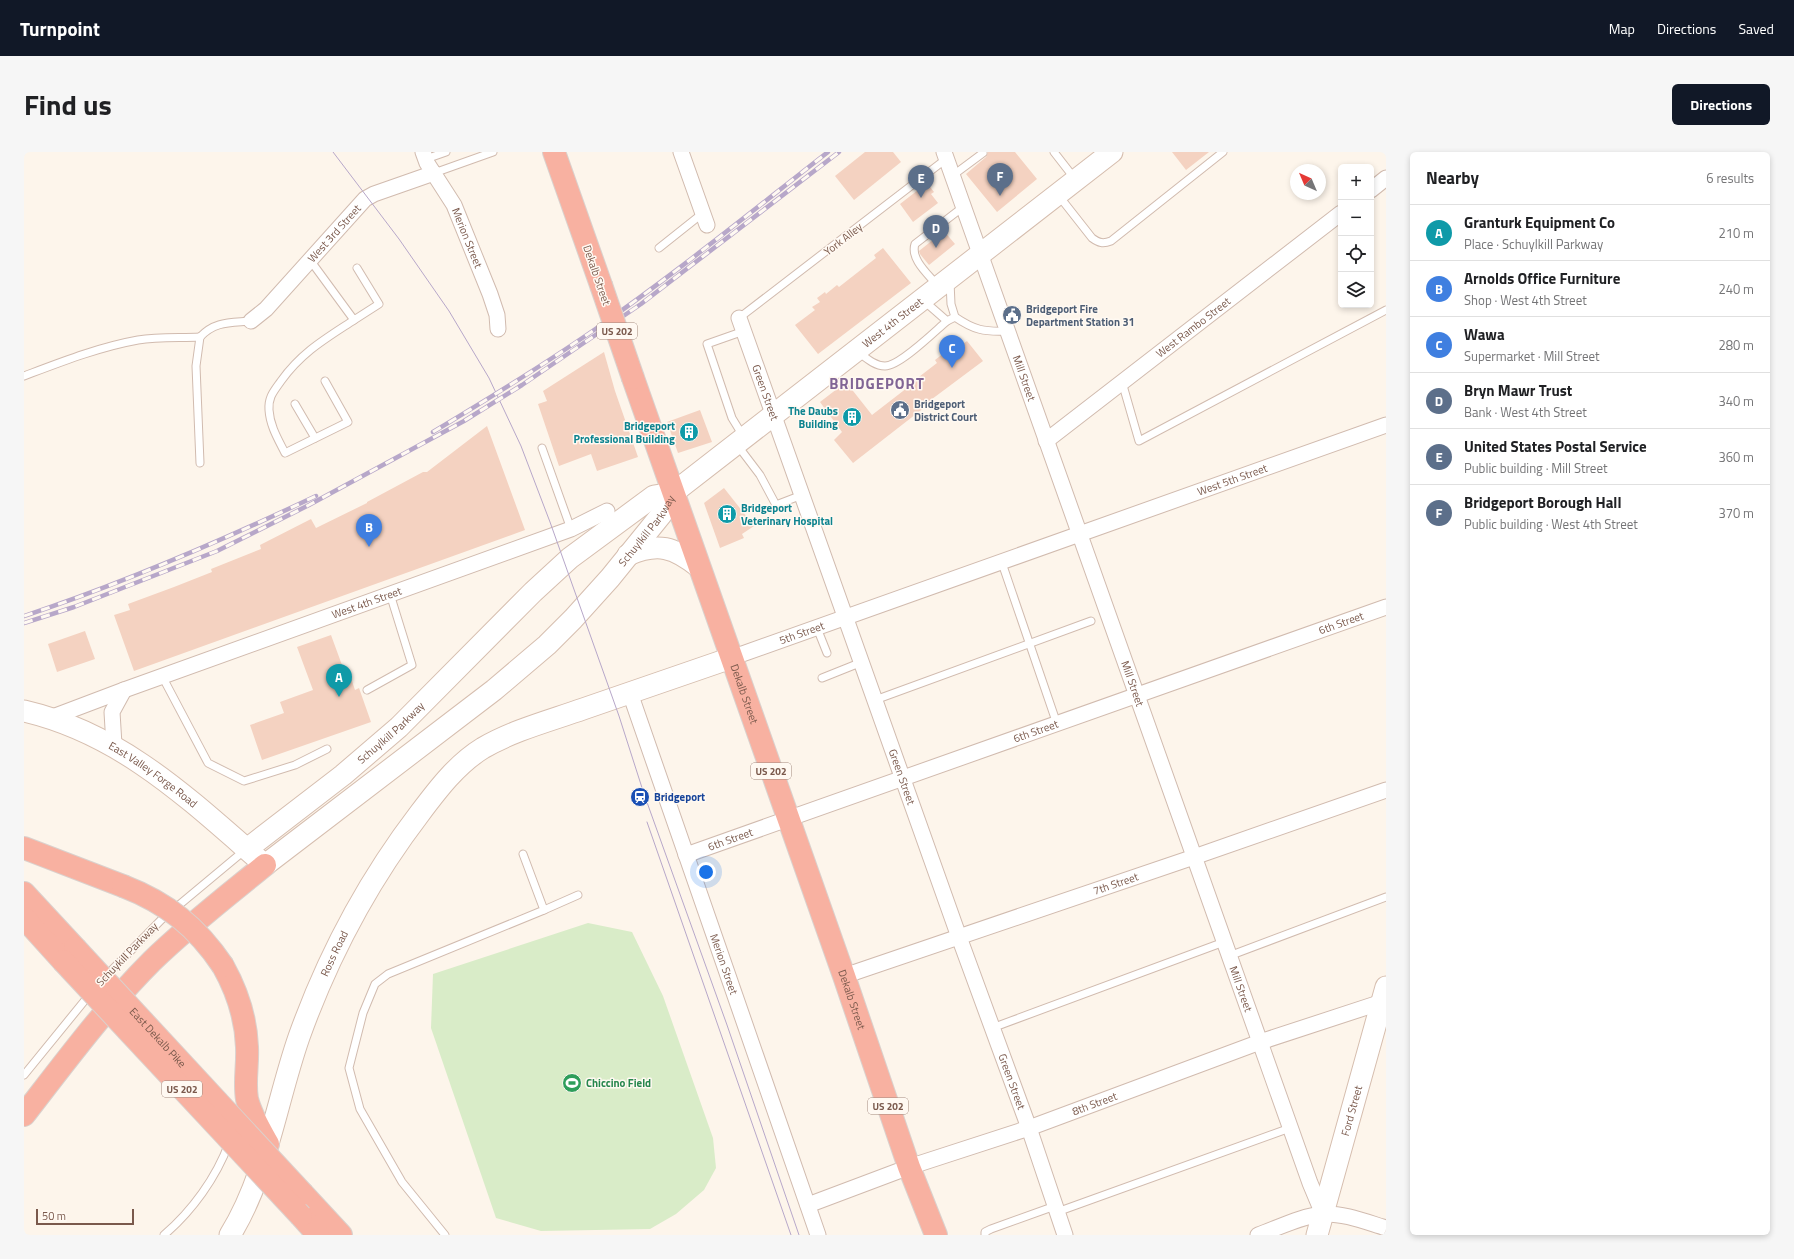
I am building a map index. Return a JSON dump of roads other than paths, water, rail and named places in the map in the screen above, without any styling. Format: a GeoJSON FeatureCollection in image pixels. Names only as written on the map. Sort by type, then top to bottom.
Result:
{"type":"FeatureCollection","features":[{"type":"Feature","properties":{"kind":"highway","name":"Dekalb Street"},"geometry":{"type":"LineString","coordinates":[[554,152],[844,976],[909,1167],[936,1235]]}},
{"type":"Feature","properties":{"kind":"highway"},"geometry":{"type":"LineString","coordinates":[[24,848],[145,895],[172,911],[201,936],[223,966],[237,996],[245,1029],[247,1063],[245,1080],[250,1110],[268,1144]]}},
{"type":"Feature","properties":{"kind":"highway"},"geometry":{"type":"LineString","coordinates":[[24,1115],[87,1034],[151,962],[204,914],[265,865]]}},
{"type":"Feature","properties":{"kind":"highway","name":"East Dekalb Pike"},"geometry":{"type":"LineString","coordinates":[[24,893],[69,955],[318,1235]]}},
{"type":"Feature","properties":{"kind":"highway","name":"East Dekalb Pike"},"geometry":{"type":"LineString","coordinates":[[24,918],[69,955],[303,1194],[341,1235]]}},
{"type":"Feature","properties":{"kind":"main road","name":"West 4th Street"},"geometry":{"type":"LineString","coordinates":[[673,493],[1112,152]]}},
{"type":"Feature","properties":{"kind":"main road","name":"Schuylkill Parkway"},"geometry":{"type":"LineString","coordinates":[[265,865],[521,668],[573,619],[661,515],[673,493]]}},
{"type":"Feature","properties":{"kind":"main road","name":"Schuylkill Parkway"},"geometry":{"type":"LineString","coordinates":[[247,849],[343,775],[399,727],[533,592],[570,558],[654,496],[673,493]]}},
{"type":"Feature","properties":{"kind":"main road"},"geometry":{"type":"LineString","coordinates":[[628,555],[648,548],[665,548],[681,553],[699,567]]}},
{"type":"Feature","properties":{"kind":"main road","name":"5th Street"},"geometry":{"type":"LineString","coordinates":[[523,729],[731,658]]}},
{"type":"Feature","properties":{"kind":"main road","name":"East Valley Forge Road"},"geometry":{"type":"LineString","coordinates":[[24,711],[50,718],[87,733],[114,745],[133,757],[170,784],[265,865]]}},
{"type":"Feature","properties":{"kind":"main road","name":"Ross Road"},"geometry":{"type":"LineString","coordinates":[[230,1235],[250,1198],[259,1174],[286,1078],[315,996],[333,955],[376,875],[403,834],[452,773],[466,760],[482,749],[523,729]]}},
{"type":"Feature","properties":{"kind":"main road","name":"Ford Street"},"geometry":{"type":"LineString","coordinates":[[1317,1235],[1384,994]]}},
{"type":"Feature","properties":{"kind":"street"},"geometry":{"type":"LineString","coordinates":[[681,152],[705,219]]}},
{"type":"Feature","properties":{"kind":"street","name":"Merion Street"},"geometry":{"type":"LineString","coordinates":[[424,155],[454,205],[475,254],[497,315],[498,329]]}},
{"type":"Feature","properties":{"kind":"street","name":"Mill Street"},"geometry":{"type":"LineString","coordinates":[[945,155],[1226,949],[1322,1214]]}},
{"type":"Feature","properties":{"kind":"street","name":"West 3rd Street"},"geometry":{"type":"LineString","coordinates":[[251,321],[266,309],[365,199],[374,194],[434,173]]}},
{"type":"Feature","properties":{"kind":"street","name":"West Rambo Street"},"geometry":{"type":"LineString","coordinates":[[1046,441],[1338,215]]}},
{"type":"Feature","properties":{"kind":"street","name":"Green Street"},"geometry":{"type":"LineString","coordinates":[[742,325],[991,1028],[1029,1128],[1066,1235]]}},
{"type":"Feature","properties":{"kind":"street","name":"West 5th Street"},"geometry":{"type":"LineString","coordinates":[[1080,535],[1386,425]]}},
{"type":"Feature","properties":{"kind":"street","name":"West 4th Street"},"geometry":{"type":"LineString","coordinates":[[50,718],[162,676],[571,529],[607,512]]}},
{"type":"Feature","properties":{"kind":"street","name":"5th Street"},"geometry":{"type":"LineString","coordinates":[[731,658],[1080,535]]}},
{"type":"Feature","properties":{"kind":"street","name":"6th Street"},"geometry":{"type":"LineString","coordinates":[[686,855],[1386,607]]}},
{"type":"Feature","properties":{"kind":"street"},"geometry":{"type":"LineString","coordinates":[[114,745],[112,712],[124,690]]}},
{"type":"Feature","properties":{"kind":"street","name":"Merion Street"},"geometry":{"type":"LineString","coordinates":[[630,693],[818,1235]]}},
{"type":"Feature","properties":{"kind":"street","name":"7th Street"},"geometry":{"type":"LineString","coordinates":[[844,976],[1386,790]]}},
{"type":"Feature","properties":{"kind":"street","name":"8th Street"},"geometry":{"type":"LineString","coordinates":[[808,1205],[909,1167],[1029,1128],[1384,994]]}},
{"type":"Feature","properties":{"kind":"street"},"geometry":{"type":"LineString","coordinates":[[1258,1235],[1322,1214],[1349,1217],[1386,1228]]}},
{"type":"Feature","properties":{"kind":"lane"},"geometry":{"type":"LineString","coordinates":[[424,155],[446,152]]}},
{"type":"Feature","properties":{"kind":"lane"},"geometry":{"type":"LineString","coordinates":[[434,173],[493,152]]}},
{"type":"Feature","properties":{"kind":"lane"},"geometry":{"type":"LineString","coordinates":[[1054,152],[1076,180]]}},
{"type":"Feature","properties":{"kind":"lane"},"geometry":{"type":"LineString","coordinates":[[1058,194],[1092,238],[1104,244],[1111,241],[1223,152]]}},
{"type":"Feature","properties":{"kind":"lane"},"geometry":{"type":"LineString","coordinates":[[952,176],[983,153]]}},
{"type":"Feature","properties":{"kind":"lane","name":"York Alley"},"geometry":{"type":"LineString","coordinates":[[740,441],[708,344],[742,325],[945,155]]}},
{"type":"Feature","properties":{"kind":"lane"},"geometry":{"type":"LineString","coordinates":[[963,207],[915,244],[915,257],[937,288],[951,304],[955,317],[977,330],[989,332],[1007,331]]}},
{"type":"Feature","properties":{"kind":"lane"},"geometry":{"type":"LineString","coordinates":[[659,248],[705,219]]}},
{"type":"Feature","properties":{"kind":"lane"},"geometry":{"type":"LineString","coordinates":[[310,259],[354,320]]}},
{"type":"Feature","properties":{"kind":"lane"},"geometry":{"type":"LineString","coordinates":[[325,380],[348,422],[285,453],[272,428],[269,410],[269,397],[292,366],[309,350],[379,304],[356,268]]}},
{"type":"Feature","properties":{"kind":"lane"},"geometry":{"type":"LineString","coordinates":[[937,288],[947,321]]}},
{"type":"Feature","properties":{"kind":"lane"},"geometry":{"type":"LineString","coordinates":[[1122,382],[1139,441],[1386,310]]}},
{"type":"Feature","properties":{"kind":"lane"},"geometry":{"type":"LineString","coordinates":[[856,351],[878,365],[893,365],[902,360],[947,321],[955,317]]}},
{"type":"Feature","properties":{"kind":"lane"},"geometry":{"type":"LineString","coordinates":[[200,463],[196,366],[200,337],[208,329],[215,325],[251,321]]}},
{"type":"Feature","properties":{"kind":"lane"},"geometry":{"type":"LineString","coordinates":[[24,376],[72,358],[118,344],[161,338],[200,337]]}},
{"type":"Feature","properties":{"kind":"lane"},"geometry":{"type":"LineString","coordinates":[[295,404],[315,438]]}},
{"type":"Feature","properties":{"kind":"lane"},"geometry":{"type":"LineString","coordinates":[[740,441],[776,506],[803,495]]}},
{"type":"Feature","properties":{"kind":"lane"},"geometry":{"type":"LineString","coordinates":[[542,448],[571,529]]}},
{"type":"Feature","properties":{"kind":"lane"},"geometry":{"type":"LineString","coordinates":[[1002,563],[1057,724]]}},
{"type":"Feature","properties":{"kind":"lane"},"geometry":{"type":"LineString","coordinates":[[367,690],[412,665],[390,594]]}},
{"type":"Feature","properties":{"kind":"lane"},"geometry":{"type":"LineString","coordinates":[[875,700],[1091,621]]}},
{"type":"Feature","properties":{"kind":"lane"},"geometry":{"type":"LineString","coordinates":[[817,628],[827,653]]}},
{"type":"Feature","properties":{"kind":"lane"},"geometry":{"type":"LineString","coordinates":[[822,678],[862,662]]}},
{"type":"Feature","properties":{"kind":"lane"},"geometry":{"type":"LineString","coordinates":[[162,676],[208,763],[244,780],[295,765],[327,749]]}},
{"type":"Feature","properties":{"kind":"lane","name":"Schuykill Parkway"},"geometry":{"type":"LineString","coordinates":[[24,1075],[68,1019],[134,945],[194,891],[247,849]]}},
{"type":"Feature","properties":{"kind":"lane"},"geometry":{"type":"LineString","coordinates":[[523,854],[544,910]]}},
{"type":"Feature","properties":{"kind":"lane"},"geometry":{"type":"LineString","coordinates":[[445,1235],[402,1182],[360,1109],[349,1068],[363,1013],[375,984],[388,974],[578,895]]}},
{"type":"Feature","properties":{"kind":"lane"},"geometry":{"type":"LineString","coordinates":[[991,1028],[1386,897]]}},
{"type":"Feature","properties":{"kind":"lane"},"geometry":{"type":"LineString","coordinates":[[164,1235],[192,1205],[211,1179],[227,1148],[240,1108],[245,1080]]}},
{"type":"Feature","properties":{"kind":"lane"},"geometry":{"type":"LineString","coordinates":[[985,1235],[985,1232],[991,1229],[1056,1209],[1290,1128]]}},
{"type":"Feature","properties":{"kind":"tram line"},"geometry":{"type":"LineString","coordinates":[[333,152],[399,239],[449,311],[489,378],[521,446],[550,522],[619,716],[644,794],[727,1025],[799,1235]]}},
{"type":"Feature","properties":{"kind":"tram line"},"geometry":{"type":"LineString","coordinates":[[647,822],[791,1235]]}},
{"type":"Feature","properties":{"kind":"railway"},"geometry":{"type":"LineString","coordinates":[[433,432],[535,369],[624,309],[828,152]]}},
{"type":"Feature","properties":{"kind":"railway"},"geometry":{"type":"LineString","coordinates":[[24,623],[74,607],[217,551],[309,505],[464,421],[522,385],[641,304],[839,152]]}},
{"type":"Feature","properties":{"kind":"railway"},"geometry":{"type":"LineString","coordinates":[[24,616],[98,590],[172,560],[316,496]]}},
{"type":"Feature","properties":{"kind":"place","name":"Bridgeport Borough Hall"},"geometry":{"type":"Point","coordinates":[1000,196]}},
{"type":"Feature","properties":{"kind":"place","name":"United States Postal Service"},"geometry":{"type":"Point","coordinates":[921,198]}},
{"type":"Feature","properties":{"kind":"place","name":"Bryn Mawr Trust"},"geometry":{"type":"Point","coordinates":[936,248]}},
{"type":"Feature","properties":{"kind":"place","name":"Bridgeport Fire Department Station 31"},"geometry":{"type":"Point","coordinates":[1012,315]}},
{"type":"Feature","properties":{"kind":"place","name":"Wawa"},"geometry":{"type":"Point","coordinates":[952,368]}},
{"type":"Feature","properties":{"kind":"place","name":"Bridgeport District Court"},"geometry":{"type":"Point","coordinates":[900,410]}},
{"type":"Feature","properties":{"kind":"place","name":"The Daubs Building"},"geometry":{"type":"Point","coordinates":[852,417]}},
{"type":"Feature","properties":{"kind":"place","name":"Bridgeport Professional Building"},"geometry":{"type":"Point","coordinates":[689,432]}},
{"type":"Feature","properties":{"kind":"place","name":"Bridgeport Veterinary Hospital"},"geometry":{"type":"Point","coordinates":[727,514]}},
{"type":"Feature","properties":{"kind":"place","name":"Arnolds Office Furniture"},"geometry":{"type":"Point","coordinates":[369,547]}},
{"type":"Feature","properties":{"kind":"place","name":"Granturk Equipment Co"},"geometry":{"type":"Point","coordinates":[339,697]}},
{"type":"Feature","properties":{"kind":"place","name":"Bridgeport"},"geometry":{"type":"Point","coordinates":[640,797]}},
{"type":"Feature","properties":{"kind":"place","name":"Chiccino Field"},"geometry":{"type":"Point","coordinates":[572,1083]}},
{"type":"Feature","properties":{"kind":"district","name":"BRIDGEPORT"},"geometry":{"type":"Point","coordinates":[877,383]}}]}
